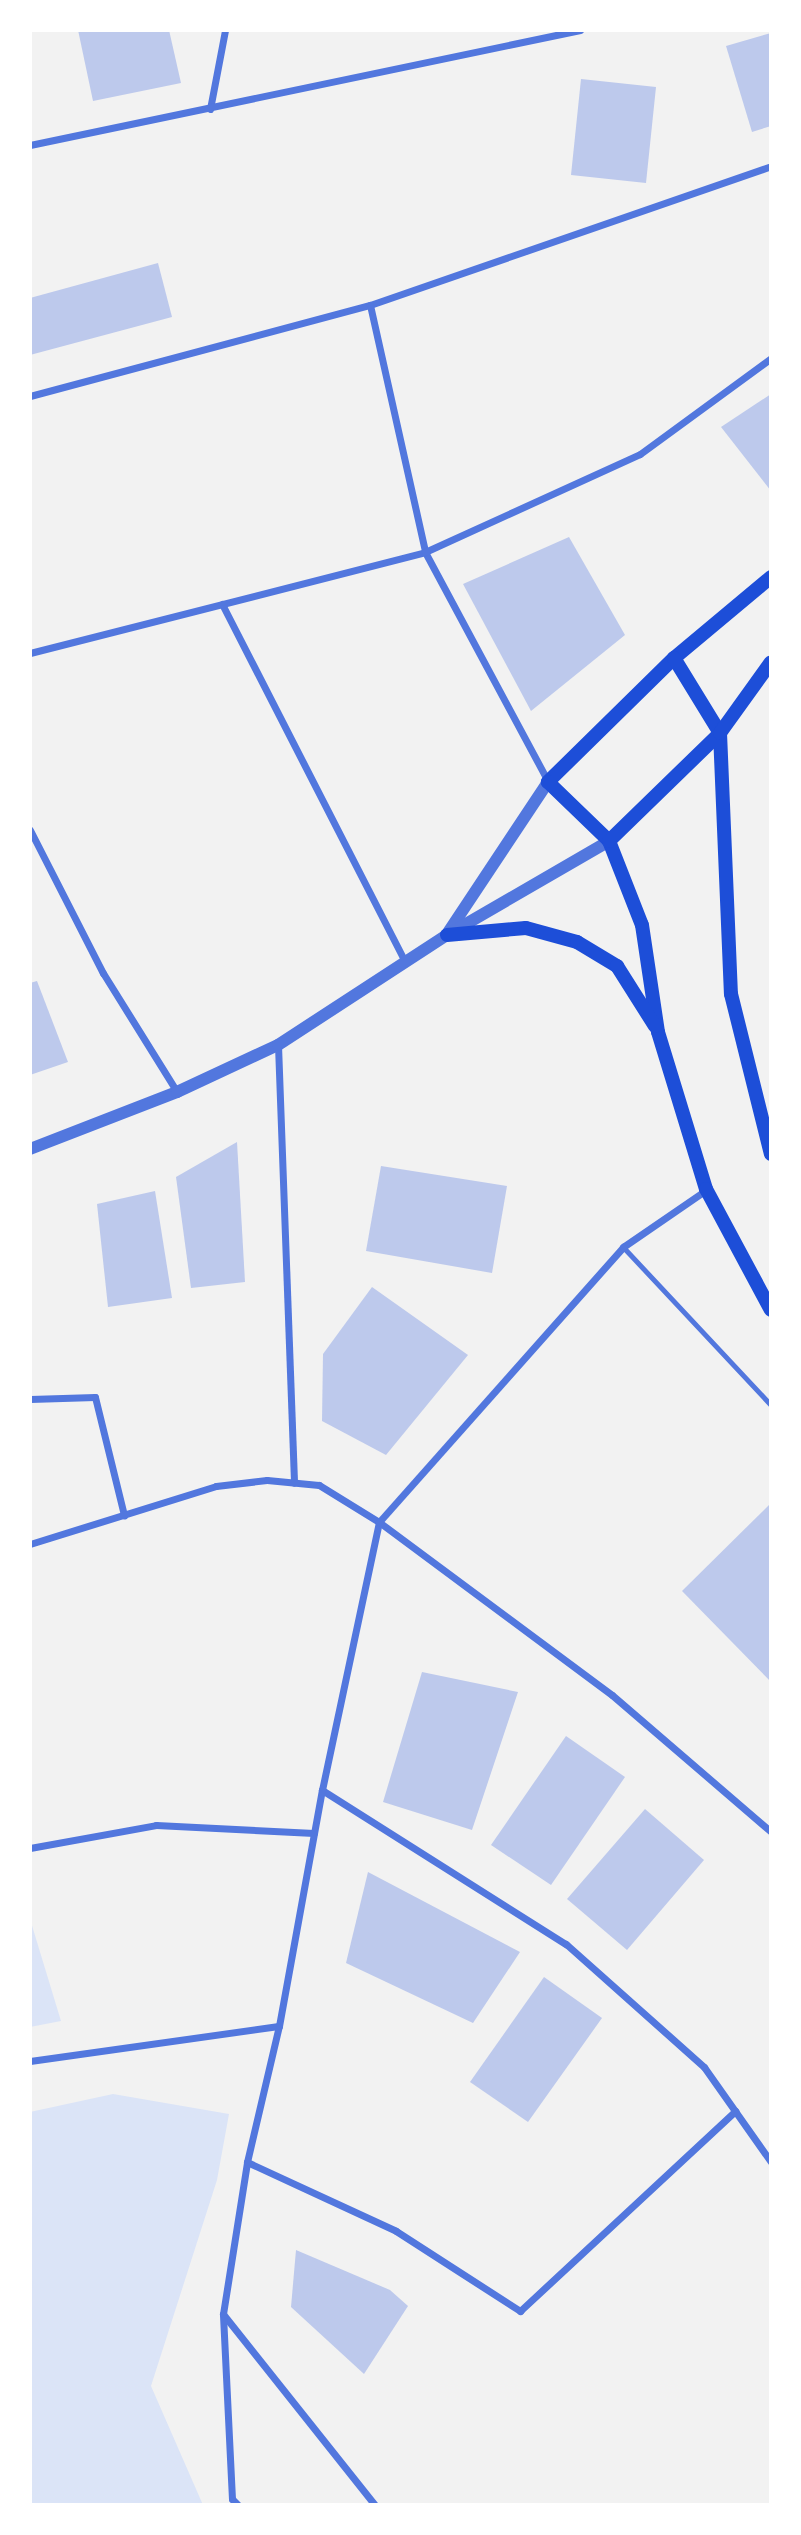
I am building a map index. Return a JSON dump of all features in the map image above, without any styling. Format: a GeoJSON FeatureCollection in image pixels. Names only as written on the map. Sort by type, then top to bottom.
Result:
{"type":"FeatureCollection","features":[{"type":"Feature","properties":{"kind":"main road"},"geometry":{"type":"LineString","coordinates":[[771,577],[674,658],[548,782],[609,841],[642,925],[658,1032],[706,1189],[771,1310]]}},
{"type":"Feature","properties":{"kind":"main road"},"geometry":{"type":"LineString","coordinates":[[674,658],[720,733],[731,994],[771,1154]]}},
{"type":"Feature","properties":{"kind":"main road"},"geometry":{"type":"LineString","coordinates":[[609,841],[720,733],[771,662]]}},
{"type":"Feature","properties":{"kind":"main road"},"geometry":{"type":"LineString","coordinates":[[447,934],[527,928],[578,942],[617,966],[658,1032]]}},
{"type":"Feature","properties":{"kind":"street"},"geometry":{"type":"LineString","coordinates":[[210,109],[225,30]]}},
{"type":"Feature","properties":{"kind":"street"},"geometry":{"type":"LineString","coordinates":[[30,145],[580,30]]}},
{"type":"Feature","properties":{"kind":"street"},"geometry":{"type":"LineString","coordinates":[[30,396],[370,305],[771,166]]}},
{"type":"Feature","properties":{"kind":"street"},"geometry":{"type":"LineString","coordinates":[[370,305],[425,552],[548,782],[447,934]]}},
{"type":"Feature","properties":{"kind":"street"},"geometry":{"type":"LineString","coordinates":[[30,653],[425,552],[640,454],[771,358]]}},
{"type":"Feature","properties":{"kind":"street"},"geometry":{"type":"LineString","coordinates":[[222,604],[405,961]]}},
{"type":"Feature","properties":{"kind":"street"},"geometry":{"type":"LineString","coordinates":[[31,833],[103,973],[177,1092]]}},
{"type":"Feature","properties":{"kind":"street"},"geometry":{"type":"LineString","coordinates":[[30,1149],[177,1092],[278,1045],[447,934],[609,841]]}},
{"type":"Feature","properties":{"kind":"street"},"geometry":{"type":"LineString","coordinates":[[278,1045],[294,1483]]}},
{"type":"Feature","properties":{"kind":"street"},"geometry":{"type":"LineString","coordinates":[[238,2505],[232,2498],[223,2314],[247,2162],[279,2026],[322,1790],[379,1522],[623,1247],[706,1189]]}},
{"type":"Feature","properties":{"kind":"street"},"geometry":{"type":"LineString","coordinates":[[30,1399],[95,1397],[124,1515]]}},
{"type":"Feature","properties":{"kind":"street"},"geometry":{"type":"LineString","coordinates":[[30,1544],[216,1486],[267,1480],[318,1485],[379,1522],[612,1695],[771,1832]]}},
{"type":"Feature","properties":{"kind":"street"},"geometry":{"type":"LineString","coordinates":[[322,1790],[566,1944],[704,2067],[771,2162]]}},
{"type":"Feature","properties":{"kind":"street"},"geometry":{"type":"LineString","coordinates":[[30,1848],[156,1825],[314,1833]]}},
{"type":"Feature","properties":{"kind":"street"},"geometry":{"type":"LineString","coordinates":[[30,2061],[279,2026]]}},
{"type":"Feature","properties":{"kind":"street"},"geometry":{"type":"LineString","coordinates":[[247,2162],[396,2231],[520,2311],[735,2110]]}},
{"type":"Feature","properties":{"kind":"street"},"geometry":{"type":"LineString","coordinates":[[223,2314],[375,2505]]}},
{"type":"Feature","properties":{"kind":"lane"},"geometry":{"type":"LineString","coordinates":[[623,1247],[771,1405]]}},
{"type":"Feature","properties":{"kind":"shaded area"},"geometry":{"type":"Polygon","coordinates":[[[30,1919],[61,2021],[30,2027],[30,1919]]]}},
{"type":"Feature","properties":{"kind":"shaded area"},"geometry":{"type":"Polygon","coordinates":[[[113,2094],[229,2114],[217,2180],[151,2386],[203,2505],[30,2505],[30,2112],[113,2094]]]}},
{"type":"Feature","properties":{"kind":"building"},"geometry":{"type":"Polygon","coordinates":[[[78,30],[169,30],[181,83],[93,101],[78,30]]]}},
{"type":"Feature","properties":{"kind":"building"},"geometry":{"type":"Polygon","coordinates":[[[771,33],[771,126],[752,132],[726,46],[771,33]]]}},
{"type":"Feature","properties":{"kind":"building"},"geometry":{"type":"Polygon","coordinates":[[[581,79],[656,87],[646,183],[571,175],[581,79]]]}},
{"type":"Feature","properties":{"kind":"building"},"geometry":{"type":"Polygon","coordinates":[[[158,263],[172,317],[30,355],[30,298],[158,263]]]}},
{"type":"Feature","properties":{"kind":"building"},"geometry":{"type":"Polygon","coordinates":[[[771,394],[771,491],[721,427],[771,394]]]}},
{"type":"Feature","properties":{"kind":"building"},"geometry":{"type":"Polygon","coordinates":[[[569,537],[625,635],[531,711],[463,584],[569,537]]]}},
{"type":"Feature","properties":{"kind":"building"},"geometry":{"type":"Polygon","coordinates":[[[37,981],[68,1062],[30,1075],[30,983],[37,981]]]}},
{"type":"Feature","properties":{"kind":"building"},"geometry":{"type":"Polygon","coordinates":[[[237,1142],[245,1282],[191,1288],[176,1177],[237,1142]]]}},
{"type":"Feature","properties":{"kind":"building"},"geometry":{"type":"Polygon","coordinates":[[[381,1166],[507,1186],[492,1273],[366,1251],[381,1166]]]}},
{"type":"Feature","properties":{"kind":"building"},"geometry":{"type":"Polygon","coordinates":[[[155,1191],[172,1298],[108,1307],[97,1204],[155,1191]]]}},
{"type":"Feature","properties":{"kind":"building"},"geometry":{"type":"Polygon","coordinates":[[[372,1287],[468,1355],[386,1455],[322,1421],[323,1354],[372,1287]]]}},
{"type":"Feature","properties":{"kind":"building"},"geometry":{"type":"Polygon","coordinates":[[[771,1503],[771,1682],[682,1591],[771,1503]]]}},
{"type":"Feature","properties":{"kind":"building"},"geometry":{"type":"Polygon","coordinates":[[[422,1672],[518,1692],[472,1830],[383,1802],[422,1672]]]}},
{"type":"Feature","properties":{"kind":"building"},"geometry":{"type":"Polygon","coordinates":[[[566,1736],[625,1777],[551,1885],[491,1845],[566,1736]]]}},
{"type":"Feature","properties":{"kind":"building"},"geometry":{"type":"Polygon","coordinates":[[[645,1809],[704,1860],[627,1950],[567,1899],[645,1809]]]}},
{"type":"Feature","properties":{"kind":"building"},"geometry":{"type":"Polygon","coordinates":[[[368,1872],[520,1952],[473,2023],[346,1963],[368,1872]]]}},
{"type":"Feature","properties":{"kind":"building"},"geometry":{"type":"Polygon","coordinates":[[[544,1977],[602,2018],[528,2122],[470,2082],[544,1977]]]}},
{"type":"Feature","properties":{"kind":"building"},"geometry":{"type":"Polygon","coordinates":[[[296,2250],[390,2290],[408,2306],[364,2374],[291,2307],[296,2250]]]}}]}
